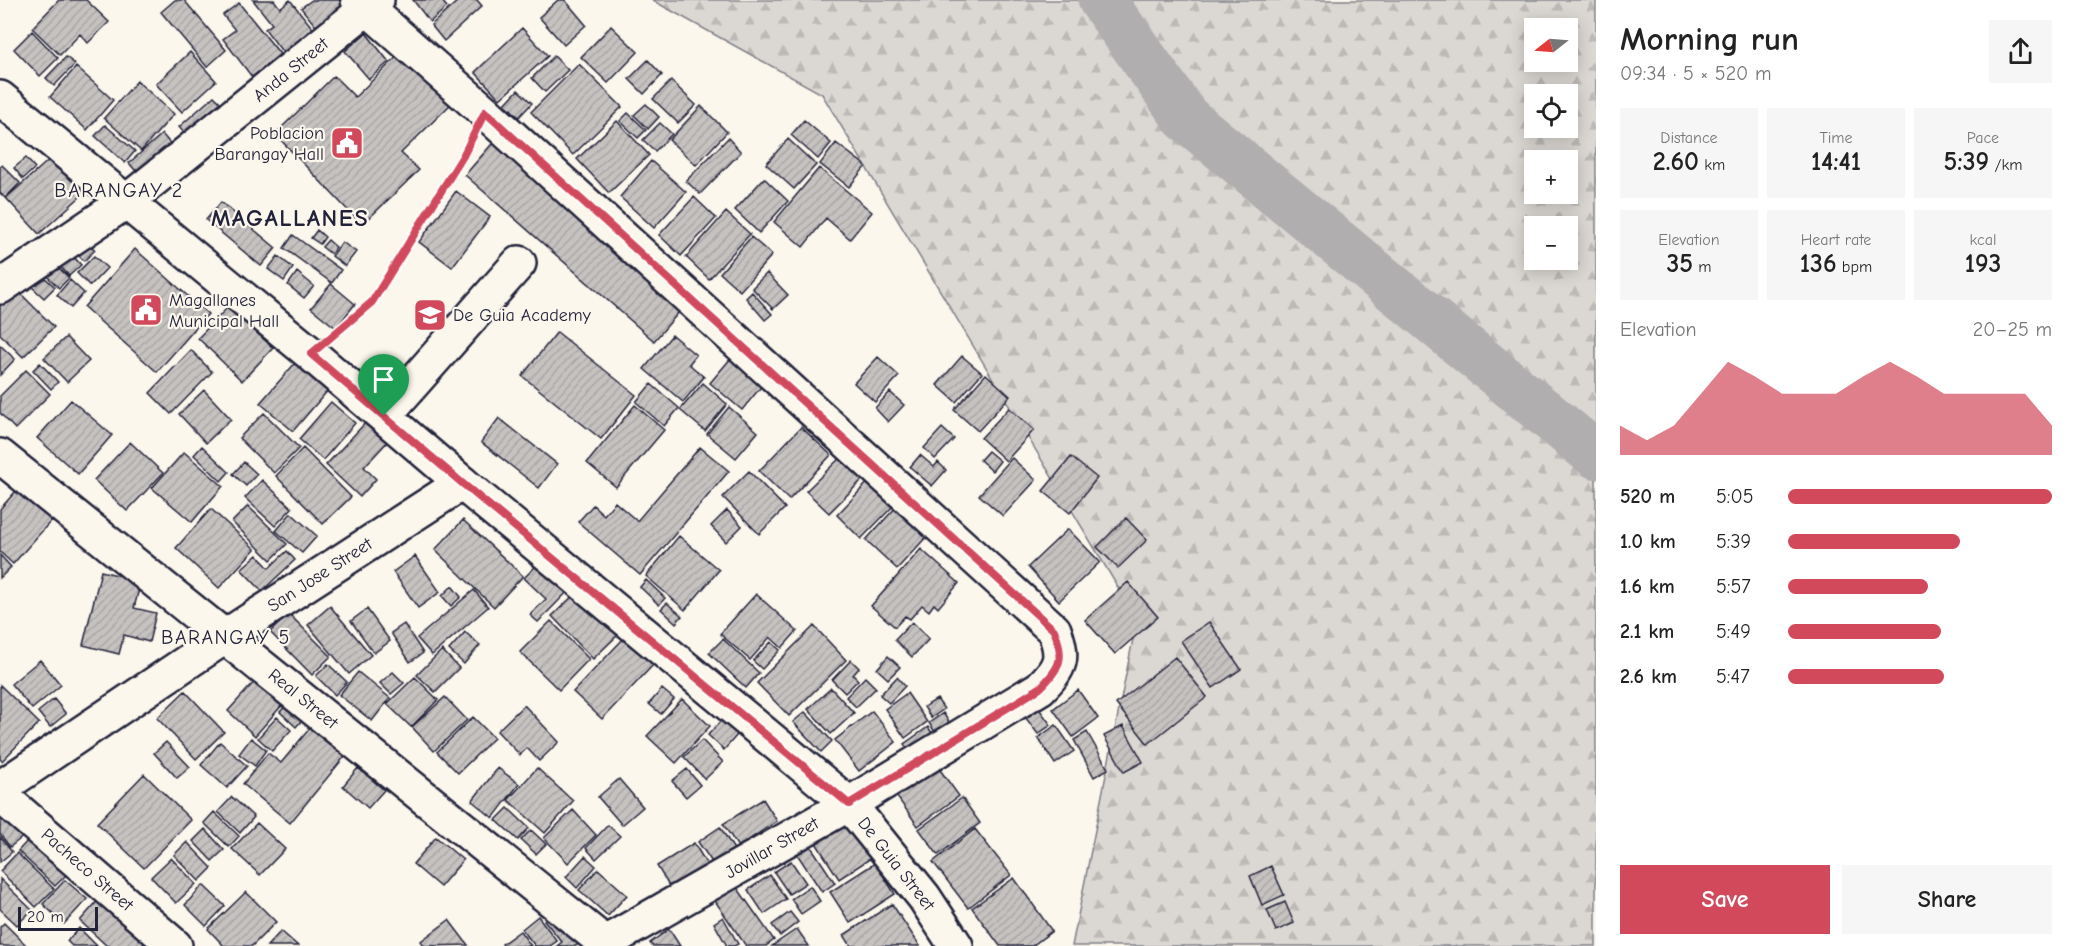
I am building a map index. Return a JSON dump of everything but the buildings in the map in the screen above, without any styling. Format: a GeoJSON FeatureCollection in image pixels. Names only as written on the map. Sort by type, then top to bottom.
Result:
{"type":"FeatureCollection","features":[{"type":"Feature","properties":{"kind":"street"},"geometry":{"type":"LineString","coordinates":[[367,3],[485,112]]}},
{"type":"Feature","properties":{"kind":"street","name":"Anda Street"},"geometry":{"type":"LineString","coordinates":[[0,287],[127,201],[367,3]]}},
{"type":"Feature","properties":{"kind":"street","name":"De Guia Street"},"geometry":{"type":"LineString","coordinates":[[0,98],[311,354],[462,483],[849,804],[924,897],[956,946]]}},
{"type":"Feature","properties":{"kind":"street","name":"Jovillar Street"},"geometry":{"type":"LineString","coordinates":[[485,112],[1054,630],[1060,646],[1061,659],[1053,675],[1040,688],[849,804],[603,945]]}},
{"type":"Feature","properties":{"kind":"street"},"geometry":{"type":"LineString","coordinates":[[384,416],[519,263]]}},
{"type":"Feature","properties":{"kind":"street","name":"Real Street"},"geometry":{"type":"LineString","coordinates":[[0,456],[226,636],[603,945]]}},
{"type":"Feature","properties":{"kind":"street","name":"San Jose Street"},"geometry":{"type":"LineString","coordinates":[[0,788],[226,636],[462,483]]}},
{"type":"Feature","properties":{"kind":"street","name":"Pacheco Street"},"geometry":{"type":"LineString","coordinates":[[0,795],[175,946]]}},
{"type":"Feature","properties":{"kind":"path"},"geometry":{"type":"LineString","coordinates":[[311,354],[372,302],[463,156],[485,112]]}},
{"type":"Feature","properties":{"kind":"green space"},"geometry":{"type":"Polygon","coordinates":[[[652,0],[1596,0],[1596,946],[1072,946],[1137,619],[822,94],[652,0]]]}},
{"type":"Feature","properties":{"kind":"waterway"},"geometry":{"type":"LineString","coordinates":[[1102,0],[1186,118],[1596,455]]}},
{"type":"Feature","properties":{"kind":"place","name":"Poblacion Barangay Hall"},"geometry":{"type":"Point","coordinates":[347,143]}},
{"type":"Feature","properties":{"kind":"place","name":"Magallanes Municipal Hall"},"geometry":{"type":"Point","coordinates":[146,310]}},
{"type":"Feature","properties":{"kind":"place","name":"De Guia Academy"},"geometry":{"type":"Point","coordinates":[430,315]}},
{"type":"Feature","properties":{"kind":"district","name":"BARANGAY 2"},"geometry":{"type":"Point","coordinates":[119,190]}},
{"type":"Feature","properties":{"kind":"district","name":"MAGALLANES"},"geometry":{"type":"Point","coordinates":[290,218]}},
{"type":"Feature","properties":{"kind":"district","name":"BARANGAY 5"},"geometry":{"type":"Point","coordinates":[226,637]}},
{"type":"Feature","properties":{"kind":"route"},"geometry":{"type":"LineString","coordinates":[[485,112],[1054,630],[1060,646],[1061,659],[1053,675],[1040,688],[849,804],[384,416],[311,354],[372,302],[422,225],[463,156],[485,112]]}}]}
